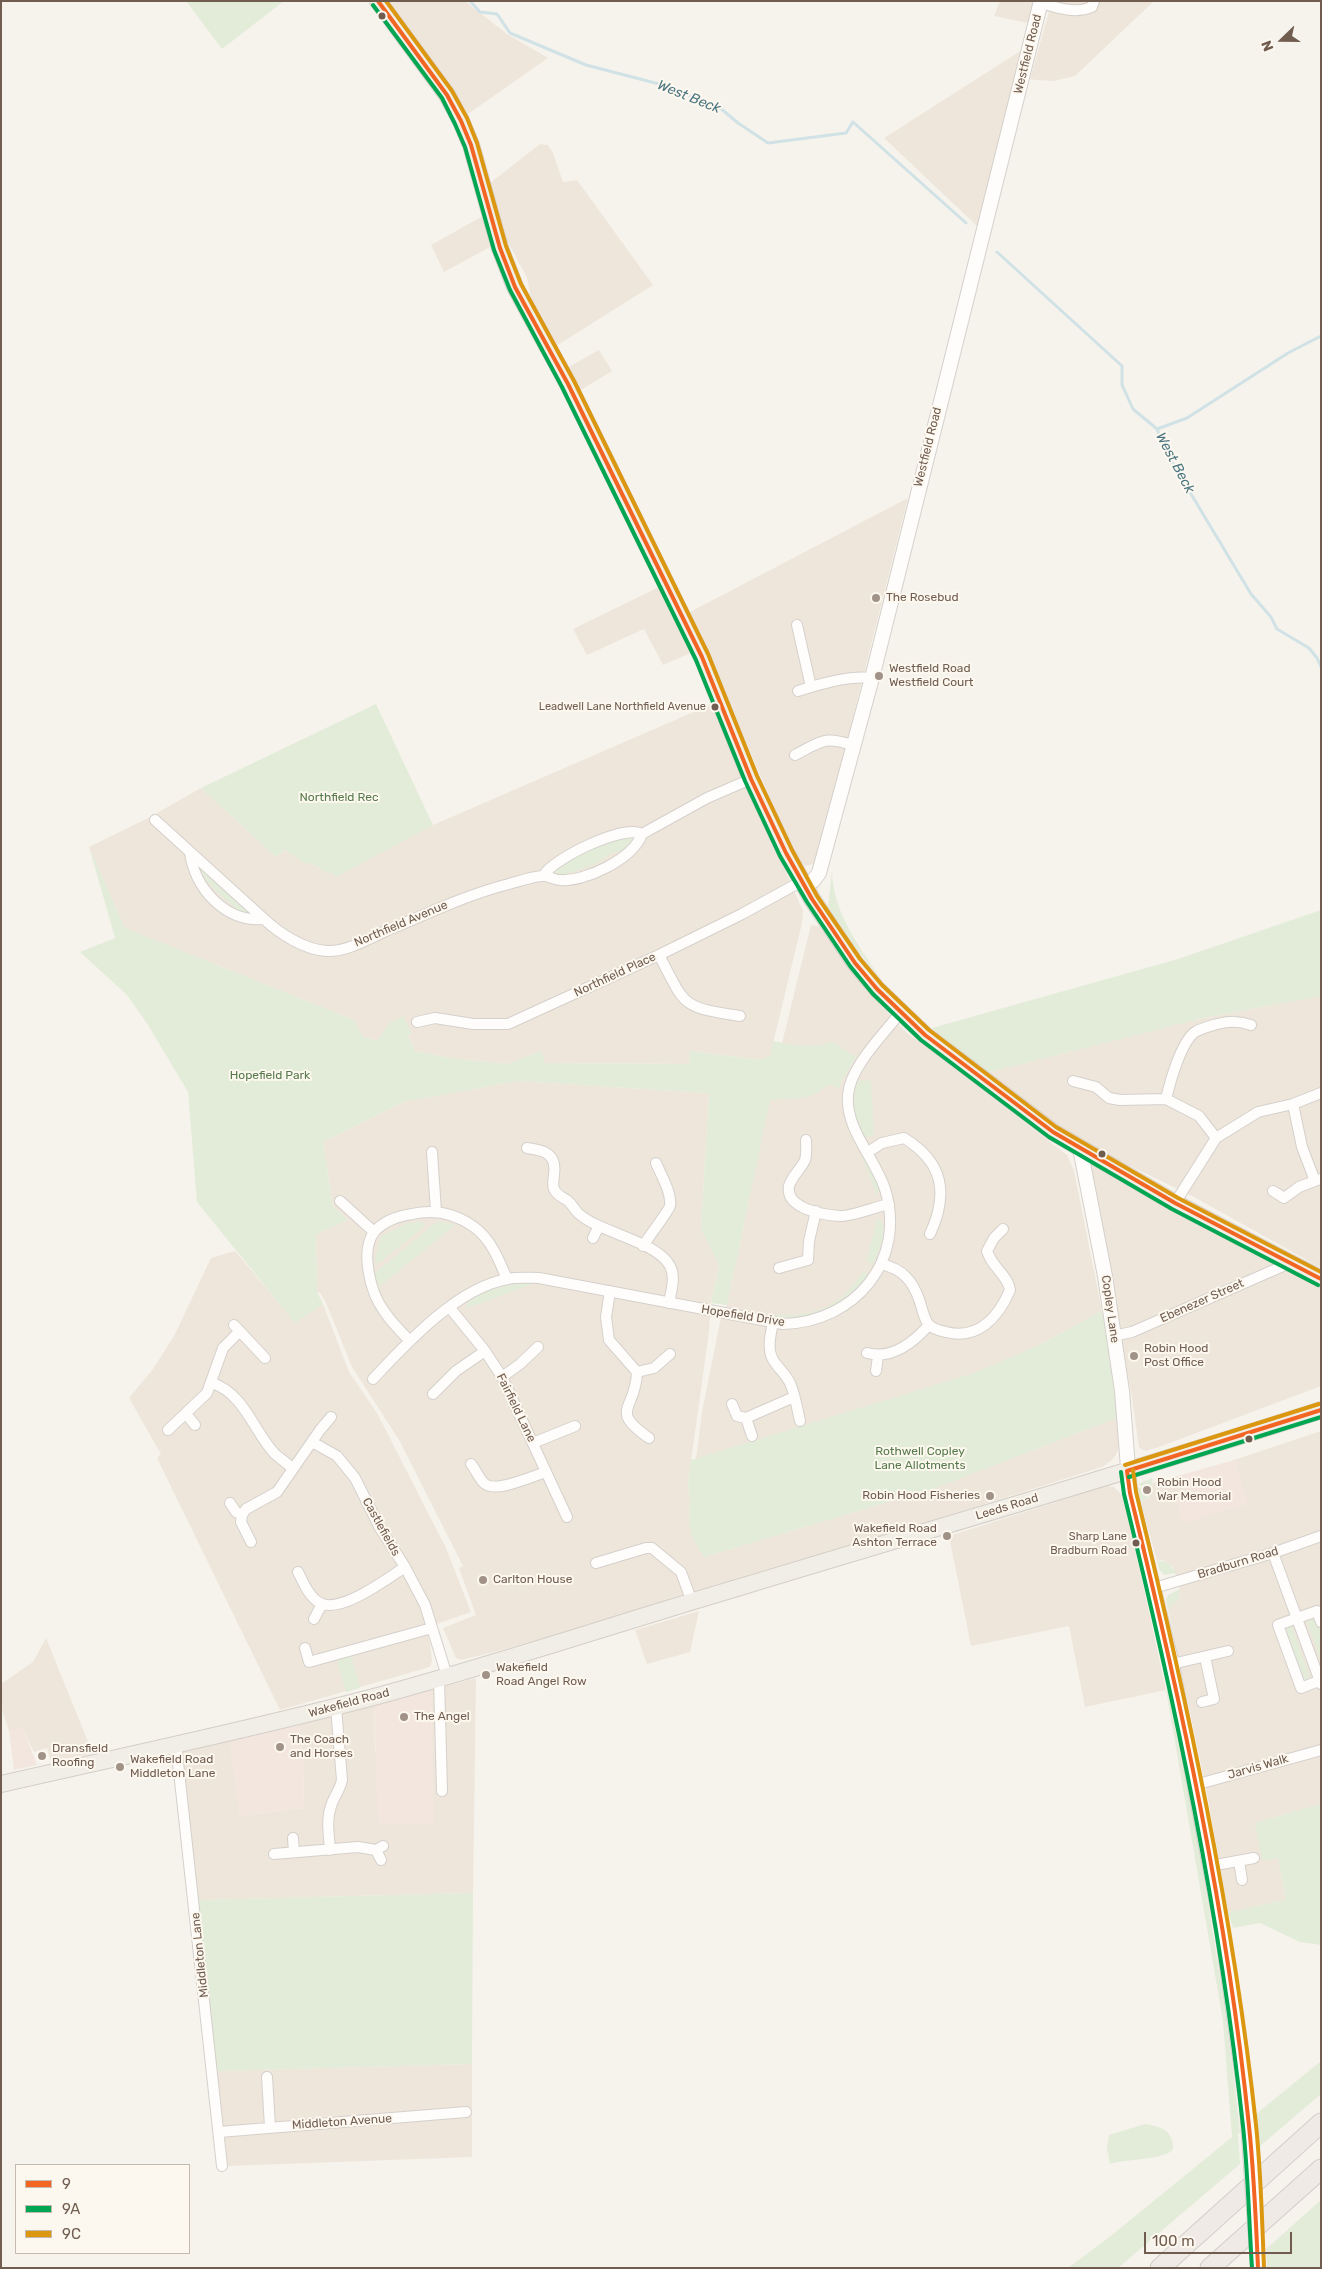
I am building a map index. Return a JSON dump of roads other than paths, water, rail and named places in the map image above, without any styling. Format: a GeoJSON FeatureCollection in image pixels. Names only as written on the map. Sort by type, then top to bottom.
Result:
{"type":"FeatureCollection","features":[{"type":"Feature","properties":{"kind":"highway"},"geometry":{"type":"LineString","coordinates":[[1160,2268],[1321,2123]]}},
{"type":"Feature","properties":{"kind":"highway"},"geometry":{"type":"LineString","coordinates":[[1210,2268],[1321,2169]]}},
{"type":"Feature","properties":{"kind":"main road"},"geometry":{"type":"LineString","coordinates":[[378,1],[447,95],[461,121],[471,145],[506,268],[526,310],[568,384],[698,649],[772,826],[803,883],[855,963],[900,1013],[925,1035],[1007,1098],[1080,1148],[1175,1203],[1321,1279]]}},
{"type":"Feature","properties":{"kind":"main road","name":"Leeds Road"},"geometry":{"type":"LineString","coordinates":[[692,1602],[1128,1471],[1321,1410]]}},
{"type":"Feature","properties":{"kind":"main road","name":"Wakefield Road"},"geometry":{"type":"LineString","coordinates":[[1,1784],[336,1707],[692,1602]]}},
{"type":"Feature","properties":{"kind":"street"},"geometry":{"type":"LineString","coordinates":[[1041,2],[1066,10],[1084,10],[1092,7],[1094,1]]}},
{"type":"Feature","properties":{"kind":"street","name":"Westfield Road"},"geometry":{"type":"LineString","coordinates":[[803,883],[813,881],[819,873],[872,678],[1041,2]]}},
{"type":"Feature","properties":{"kind":"street"},"geometry":{"type":"LineString","coordinates":[[797,625],[811,687]]}},
{"type":"Feature","properties":{"kind":"street"},"geometry":{"type":"LineString","coordinates":[[798,691],[854,677],[872,678]]}},
{"type":"Feature","properties":{"kind":"street"},"geometry":{"type":"LineString","coordinates":[[795,755],[824,740],[833,739],[853,745]]}},
{"type":"Feature","properties":{"kind":"street","name":"Northfield Avenue"},"geometry":{"type":"LineString","coordinates":[[155,820],[264,919],[284,934],[314,949],[335,950],[356,944],[473,894],[544,875],[560,880],[579,878],[598,871],[634,848],[642,834],[701,801],[751,779]]}},
{"type":"Feature","properties":{"kind":"street","name":"Northfield Avenue"},"geometry":{"type":"LineString","coordinates":[[544,875],[547,869],[556,862],[590,845],[622,833],[633,831],[642,834]]}},
{"type":"Feature","properties":{"kind":"street","name":"Northfield Avenue"},"geometry":{"type":"LineString","coordinates":[[190,852],[194,872],[204,890],[214,901],[224,908],[250,920],[264,919]]}},
{"type":"Feature","properties":{"kind":"street","name":"Northfield Place"},"geometry":{"type":"LineString","coordinates":[[417,1022],[435,1018],[472,1024],[508,1024],[659,955],[803,883]]}},
{"type":"Feature","properties":{"kind":"street"},"geometry":{"type":"LineString","coordinates":[[659,955],[687,1004],[702,1010],[740,1016]]}},
{"type":"Feature","properties":{"kind":"street","name":"Hopefield Drive"},"geometry":{"type":"LineString","coordinates":[[373,1379],[409,1340],[470,1293],[507,1279],[539,1278],[773,1323],[805,1322],[838,1310],[858,1296],[881,1264],[888,1240],[889,1204],[878,1173],[849,1112],[849,1084],[854,1072],[900,1013]]}},
{"type":"Feature","properties":{"kind":"street"},"geometry":{"type":"LineString","coordinates":[[1166,1099],[1171,1078],[1186,1042],[1194,1033],[1224,1023],[1240,1022],[1251,1025]]}},
{"type":"Feature","properties":{"kind":"street"},"geometry":{"type":"LineString","coordinates":[[1073,1081],[1096,1087],[1109,1098],[1120,1100],[1166,1099],[1199,1116],[1216,1138]]}},
{"type":"Feature","properties":{"kind":"street"},"geometry":{"type":"LineString","coordinates":[[1175,1203],[1216,1138],[1258,1112],[1293,1104],[1321,1093]]}},
{"type":"Feature","properties":{"kind":"street"},"geometry":{"type":"LineString","coordinates":[[1273,1191],[1284,1198],[1299,1187],[1318,1180],[1302,1147],[1293,1104]]}},
{"type":"Feature","properties":{"kind":"street"},"geometry":{"type":"LineString","coordinates":[[868,1152],[882,1142],[904,1138],[930,1160],[937,1172],[941,1188],[942,1220],[930,1234]]}},
{"type":"Feature","properties":{"kind":"street"},"geometry":{"type":"LineString","coordinates":[[806,1140],[806,1158],[793,1177],[789,1188],[791,1198],[796,1206],[839,1216],[889,1204]]}},
{"type":"Feature","properties":{"kind":"street"},"geometry":{"type":"LineString","coordinates":[[527,1148],[548,1151],[553,1158],[555,1168],[553,1185],[555,1191],[567,1199],[586,1220],[663,1257],[670,1265],[673,1281],[669,1303]]}},
{"type":"Feature","properties":{"kind":"street","name":"Copley Lane"},"geometry":{"type":"LineString","coordinates":[[1080,1148],[1105,1276],[1125,1415],[1130,1493],[1172,1664],[1222,1931],[1247,2108],[1258,2268]]}},
{"type":"Feature","properties":{"kind":"street"},"geometry":{"type":"LineString","coordinates":[[432,1152],[436,1211]]}},
{"type":"Feature","properties":{"kind":"street"},"geometry":{"type":"LineString","coordinates":[[643,1246],[656,1225],[668,1212],[670,1205],[656,1163]]}},
{"type":"Feature","properties":{"kind":"street"},"geometry":{"type":"LineString","coordinates":[[340,1200],[374,1232]]}},
{"type":"Feature","properties":{"kind":"street"},"geometry":{"type":"LineString","coordinates":[[409,1340],[383,1310],[374,1293],[369,1275],[367,1256],[374,1232],[385,1223],[400,1216],[436,1211],[458,1218],[475,1228],[489,1242],[507,1279]]}},
{"type":"Feature","properties":{"kind":"street"},"geometry":{"type":"LineString","coordinates":[[779,1268],[808,1260],[809,1241],[816,1211]]}},
{"type":"Feature","properties":{"kind":"street"},"geometry":{"type":"LineString","coordinates":[[593,1238],[599,1226]]}},
{"type":"Feature","properties":{"kind":"street"},"geometry":{"type":"LineString","coordinates":[[881,1264],[893,1267],[903,1273],[912,1283],[929,1325],[940,1331],[967,1334],[989,1324],[998,1313],[1010,1290],[1009,1284],[990,1262],[987,1252],[994,1238],[1003,1229]]}},
{"type":"Feature","properties":{"kind":"street","name":"Ebenezer Street"},"geometry":{"type":"LineString","coordinates":[[1113,1336],[1132,1332],[1290,1263]]}},
{"type":"Feature","properties":{"kind":"street"},"geometry":{"type":"LineString","coordinates":[[610,1291],[606,1317],[609,1340],[637,1372],[636,1387],[626,1411],[627,1419],[632,1426],[650,1438]]}},
{"type":"Feature","properties":{"kind":"street","name":"Fairfield Lane"},"geometry":{"type":"LineString","coordinates":[[450,1308],[485,1351],[502,1377],[567,1517]]}},
{"type":"Feature","properties":{"kind":"street"},"geometry":{"type":"LineString","coordinates":[[773,1323],[770,1339],[771,1355],[791,1384],[800,1421]]}},
{"type":"Feature","properties":{"kind":"street"},"geometry":{"type":"LineString","coordinates":[[866,1354],[878,1356],[891,1353],[918,1338],[929,1325]]}},
{"type":"Feature","properties":{"kind":"street"},"geometry":{"type":"LineString","coordinates":[[168,1430],[203,1398],[212,1383],[223,1348],[237,1328],[265,1358]]}},
{"type":"Feature","properties":{"kind":"street"},"geometry":{"type":"LineString","coordinates":[[502,1377],[538,1347]]}},
{"type":"Feature","properties":{"kind":"street"},"geometry":{"type":"LineString","coordinates":[[433,1394],[456,1371],[485,1351]]}},
{"type":"Feature","properties":{"kind":"street"},"geometry":{"type":"LineString","coordinates":[[637,1372],[654,1368],[670,1354]]}},
{"type":"Feature","properties":{"kind":"street"},"geometry":{"type":"LineString","coordinates":[[876,1371],[878,1356]]}},
{"type":"Feature","properties":{"kind":"street"},"geometry":{"type":"LineString","coordinates":[[212,1383],[222,1386],[231,1394],[249,1416],[275,1454],[294,1469]]}},
{"type":"Feature","properties":{"kind":"street"},"geometry":{"type":"LineString","coordinates":[[730,1410],[737,1416],[746,1418],[794,1397]]}},
{"type":"Feature","properties":{"kind":"street"},"geometry":{"type":"LineString","coordinates":[[186,1414],[195,1425]]}},
{"type":"Feature","properties":{"kind":"street"},"geometry":{"type":"LineString","coordinates":[[251,1542],[241,1522],[242,1515],[246,1509],[277,1492],[331,1417]]}},
{"type":"Feature","properties":{"kind":"street"},"geometry":{"type":"LineString","coordinates":[[746,1418],[752,1436]]}},
{"type":"Feature","properties":{"kind":"street"},"geometry":{"type":"LineString","coordinates":[[533,1443],[575,1426]]}},
{"type":"Feature","properties":{"kind":"street","name":"Castlefields"},"geometry":{"type":"LineString","coordinates":[[312,1442],[337,1456],[346,1464],[425,1606],[443,1677],[442,1791]]}},
{"type":"Feature","properties":{"kind":"street"},"geometry":{"type":"LineString","coordinates":[[471,1464],[485,1484],[490,1486],[500,1487],[546,1472]]}},
{"type":"Feature","properties":{"kind":"street"},"geometry":{"type":"LineString","coordinates":[[230,1503],[236,1512],[242,1515]]}},
{"type":"Feature","properties":{"kind":"street","name":"Bradburn Road"},"geometry":{"type":"LineString","coordinates":[[1154,1588],[1273,1554],[1321,1536]]}},
{"type":"Feature","properties":{"kind":"street"},"geometry":{"type":"LineString","coordinates":[[596,1563],[646,1548],[652,1548],[681,1572],[692,1602]]}},
{"type":"Feature","properties":{"kind":"street"},"geometry":{"type":"LineString","coordinates":[[1273,1554],[1297,1618],[1320,1682],[1300,1688],[1278,1625],[1297,1618],[1317,1611],[1321,1622]]}},
{"type":"Feature","properties":{"kind":"street"},"geometry":{"type":"LineString","coordinates":[[298,1572],[306,1588],[322,1604],[336,1603],[359,1596],[405,1567]]}},
{"type":"Feature","properties":{"kind":"street"},"geometry":{"type":"LineString","coordinates":[[314,1619],[322,1604]]}},
{"type":"Feature","properties":{"kind":"street"},"geometry":{"type":"LineString","coordinates":[[305,1648],[309,1662],[432,1628]]}},
{"type":"Feature","properties":{"kind":"street"},"geometry":{"type":"LineString","coordinates":[[1172,1664],[1228,1651]]}},
{"type":"Feature","properties":{"kind":"street"},"geometry":{"type":"LineString","coordinates":[[1202,1702],[1214,1699],[1204,1657]]}},
{"type":"Feature","properties":{"kind":"street"},"geometry":{"type":"LineString","coordinates":[[330,1850],[329,1814],[331,1804],[340,1790],[342,1780],[336,1707]]}},
{"type":"Feature","properties":{"kind":"street","name":"Middleton Lane"},"geometry":{"type":"LineString","coordinates":[[176,1744],[222,2166]]}},
{"type":"Feature","properties":{"kind":"street","name":"Jarvis Walk"},"geometry":{"type":"LineString","coordinates":[[1194,1785],[1321,1750]]}},
{"type":"Feature","properties":{"kind":"street"},"geometry":{"type":"LineString","coordinates":[[293,1838],[294,1852]]}},
{"type":"Feature","properties":{"kind":"street"},"geometry":{"type":"LineString","coordinates":[[274,1854],[379,1848],[381,1860]]}},
{"type":"Feature","properties":{"kind":"street"},"geometry":{"type":"LineString","coordinates":[[1210,1866],[1254,1858]]}},
{"type":"Feature","properties":{"kind":"street"},"geometry":{"type":"LineString","coordinates":[[1239,1861],[1242,1880]]}},
{"type":"Feature","properties":{"kind":"street"},"geometry":{"type":"LineString","coordinates":[[267,2077],[270,2127]]}},
{"type":"Feature","properties":{"kind":"street","name":"Middleton Avenue"},"geometry":{"type":"LineString","coordinates":[[219,2132],[466,2112]]}},
{"type":"Feature","properties":{"kind":"waterway","name":"West Beck"},"geometry":{"type":"LineString","coordinates":[[470,1],[480,12],[497,14],[510,33],[586,65],[663,85],[719,107],[738,123],[768,143],[846,133],[853,122],[966,223]]}},
{"type":"Feature","properties":{"kind":"waterway","name":"West Beck"},"geometry":{"type":"LineString","coordinates":[[997,252],[1122,366],[1122,385],[1133,409],[1157,429],[1167,454],[1251,594],[1271,617],[1277,629],[1309,648],[1321,667]]}},
{"type":"Feature","properties":{"kind":"waterway"},"geometry":{"type":"LineString","coordinates":[[1157,429],[1187,418],[1288,353],[1321,336]]}},
{"type":"Feature","properties":{"kind":"place","name":"The Rosebud"},"geometry":{"type":"Point","coordinates":[876,598]}},
{"type":"Feature","properties":{"kind":"place","name":"Westfield Road Westfield Court"},"geometry":{"type":"Point","coordinates":[879,676]}},
{"type":"Feature","properties":{"kind":"place","name":"Leadwell Lane Northfield Avenue"},"geometry":{"type":"Point","coordinates":[715,707]}},
{"type":"Feature","properties":{"kind":"place","name":"Robin Hood Post Office"},"geometry":{"type":"Point","coordinates":[1134,1356]}},
{"type":"Feature","properties":{"kind":"place","name":"Robin Hood War Memorial"},"geometry":{"type":"Point","coordinates":[1147,1490]}},
{"type":"Feature","properties":{"kind":"place","name":"Robin Hood Fisheries"},"geometry":{"type":"Point","coordinates":[990,1496]}},
{"type":"Feature","properties":{"kind":"place","name":"Wakefield Road Ashton Terrace"},"geometry":{"type":"Point","coordinates":[947,1536]}},
{"type":"Feature","properties":{"kind":"place","name":"Sharp Lane Bradburn Road"},"geometry":{"type":"Point","coordinates":[1136,1543]}},
{"type":"Feature","properties":{"kind":"place","name":"Carlton House"},"geometry":{"type":"Point","coordinates":[483,1580]}},
{"type":"Feature","properties":{"kind":"place","name":"Wakefield Road Angel Row"},"geometry":{"type":"Point","coordinates":[486,1675]}},
{"type":"Feature","properties":{"kind":"place","name":"The Angel"},"geometry":{"type":"Point","coordinates":[404,1717]}},
{"type":"Feature","properties":{"kind":"place","name":"The Coach and Horses"},"geometry":{"type":"Point","coordinates":[280,1747]}},
{"type":"Feature","properties":{"kind":"place","name":"Dransfield Roofing"},"geometry":{"type":"Point","coordinates":[42,1756]}},
{"type":"Feature","properties":{"kind":"place","name":"Wakefield Road Middleton Lane"},"geometry":{"type":"Point","coordinates":[120,1767]}},
{"type":"Feature","properties":{"kind":"park label","name":"Northfield Rec"},"geometry":{"type":"Point","coordinates":[339,798]}},
{"type":"Feature","properties":{"kind":"park label","name":"Hopefield Park"},"geometry":{"type":"Point","coordinates":[270,1076]}},
{"type":"Feature","properties":{"kind":"park label","name":"Rothwell Copley Lane Allotments"},"geometry":{"type":"Point","coordinates":[920,1459]}}]}
